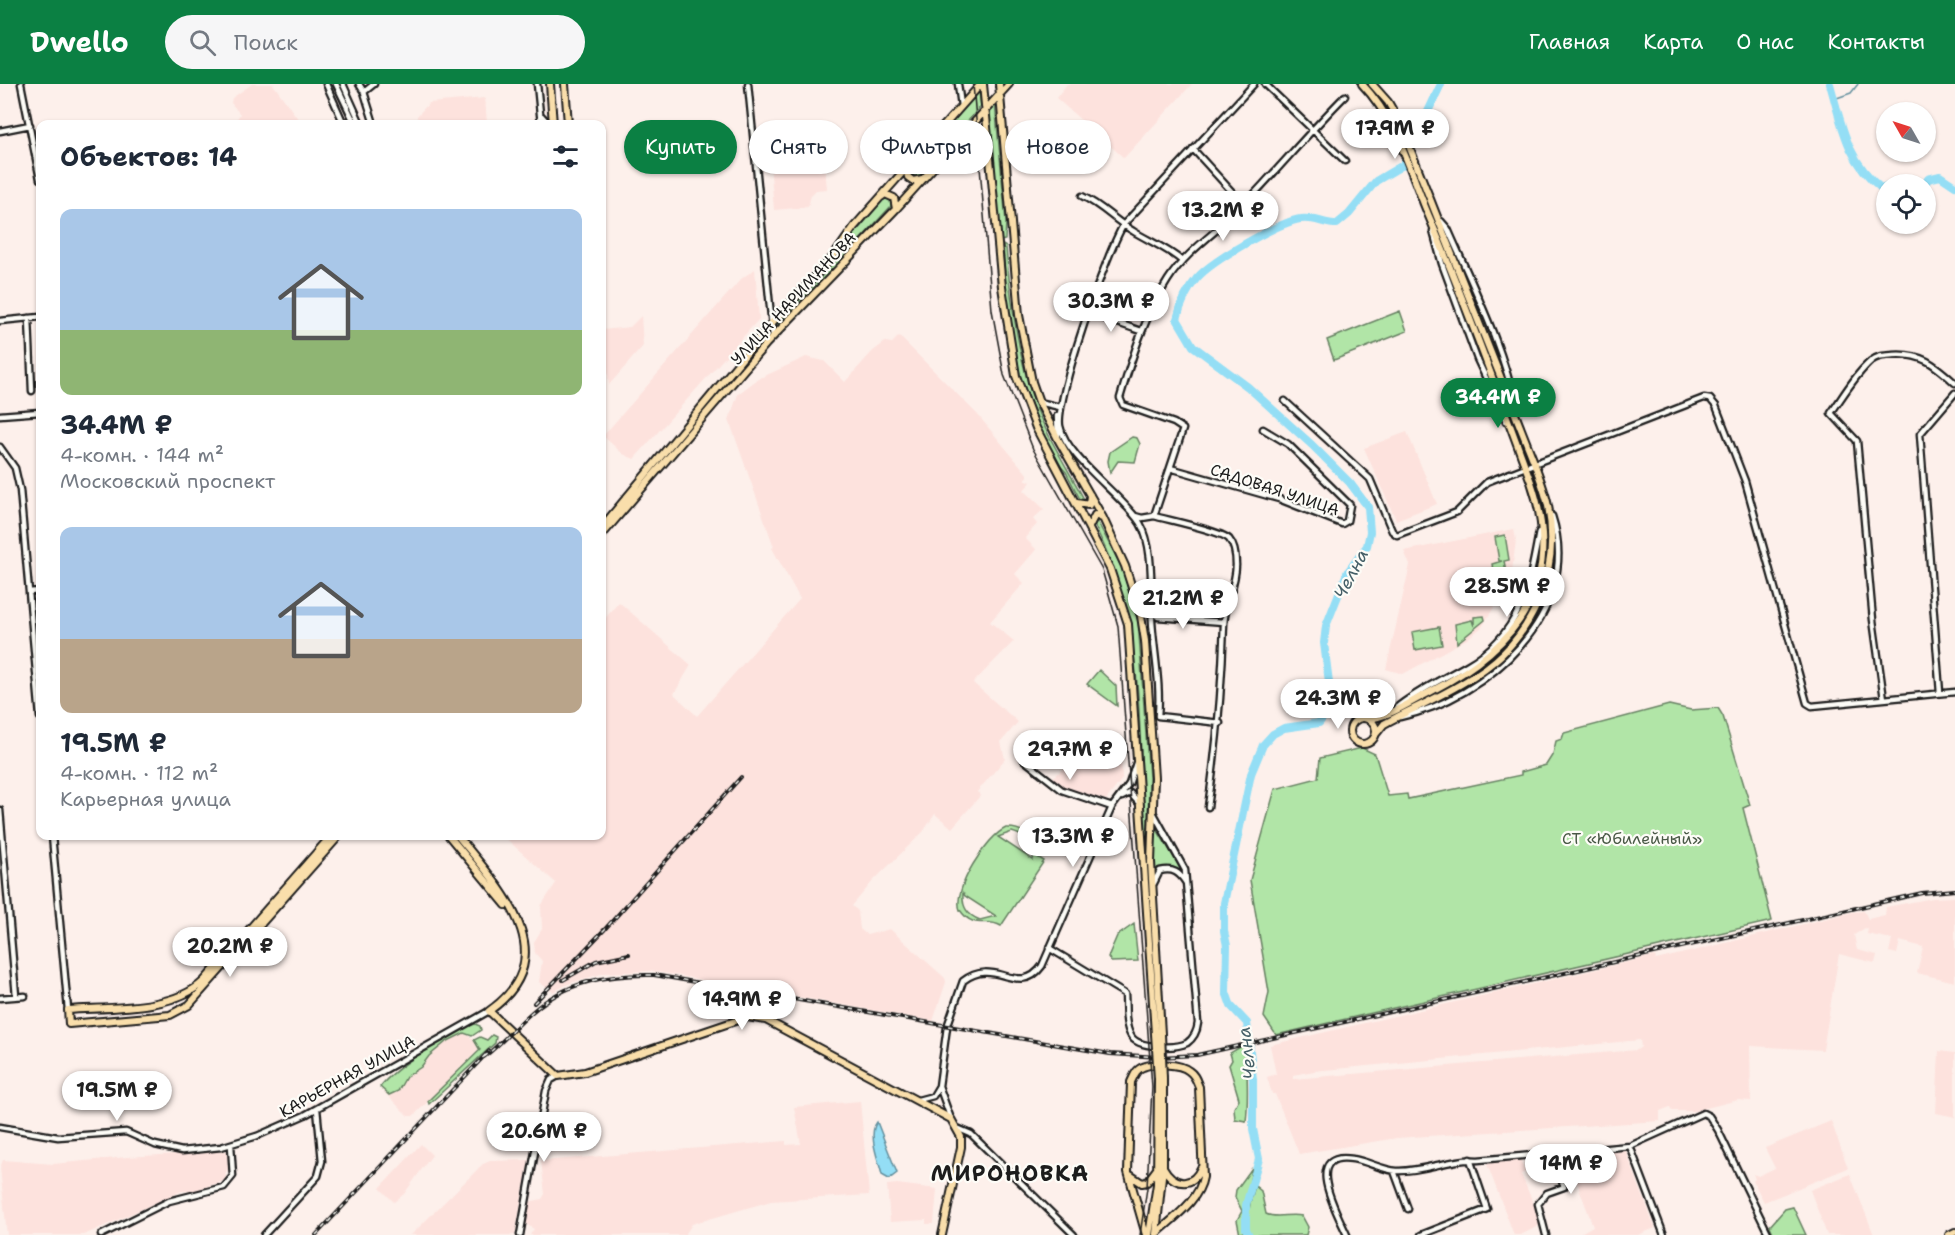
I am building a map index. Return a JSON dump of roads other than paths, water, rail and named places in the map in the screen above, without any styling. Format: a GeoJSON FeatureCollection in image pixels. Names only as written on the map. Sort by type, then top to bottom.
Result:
{"type":"FeatureCollection","features":[{"type":"Feature","properties":{"kind":"main road"},"geometry":{"type":"LineString","coordinates":[[550,84],[553,120]]}},
{"type":"Feature","properties":{"kind":"main road"},"geometry":{"type":"LineString","coordinates":[[565,84],[568,120]]}},
{"type":"Feature","properties":{"kind":"main road"},"geometry":{"type":"LineString","coordinates":[[982,84],[986,120]]}},
{"type":"Feature","properties":{"kind":"main road","name":"УЛИЦА НАРИМАНОВА"},"geometry":{"type":"LineString","coordinates":[[948,120],[982,84]]}},
{"type":"Feature","properties":{"kind":"main road"},"geometry":{"type":"LineString","coordinates":[[999,84],[1019,315],[1039,402],[1103,518],[1125,566],[1138,605],[1145,641],[1154,778],[1152,891],[1158,1034]]}},
{"type":"Feature","properties":{"kind":"main road","name":"УЛИЦА НАРИМАНОВА"},"geometry":{"type":"LineString","coordinates":[[974,120],[1009,84]]}},
{"type":"Feature","properties":{"kind":"main road"},"geometry":{"type":"LineString","coordinates":[[1362,84],[1382,107],[1395,129],[1418,179]]}},
{"type":"Feature","properties":{"kind":"main road"},"geometry":{"type":"LineString","coordinates":[[1372,84],[1388,102],[1400,123],[1418,179],[1432,217],[1520,453],[1525,467],[1541,524],[1542,548],[1537,583],[1526,611],[1505,641],[1473,668],[1393,715],[1365,743],[1358,743],[1350,730],[1352,724],[1358,719],[1393,715],[1479,673],[1509,649],[1539,601],[1549,564],[1551,530],[1548,505],[1535,464],[1432,217]]}},
{"type":"Feature","properties":{"kind":"main road","name":"УЛИЦА НАРИМАНОВА"},"geometry":{"type":"LineString","coordinates":[[606,526],[770,325],[833,257],[900,174]]}},
{"type":"Feature","properties":{"kind":"main road"},"geometry":{"type":"LineString","coordinates":[[907,174],[913,181],[923,179]]}},
{"type":"Feature","properties":{"kind":"main road","name":"УЛИЦА НАРИМАНОВА"},"geometry":{"type":"LineString","coordinates":[[606,524],[613,513],[651,470],[927,174]]}},
{"type":"Feature","properties":{"kind":"main road"},"geometry":{"type":"LineString","coordinates":[[991,174],[1006,320],[1016,376],[1036,428],[1110,569],[1128,624],[1161,1079],[1160,1167],[1152,1235]]}},
{"type":"Feature","properties":{"kind":"main road"},"geometry":{"type":"LineString","coordinates":[[880,197],[890,195],[894,198],[896,209]]}},
{"type":"Feature","properties":{"kind":"main road"},"geometry":{"type":"LineString","coordinates":[[999,254],[1000,244],[1007,242],[1013,252]]}},
{"type":"Feature","properties":{"kind":"main road"},"geometry":{"type":"LineString","coordinates":[[1077,503],[1089,505],[1090,494]]}},
{"type":"Feature","properties":{"kind":"main road"},"geometry":{"type":"LineString","coordinates":[[606,514],[613,513]]}},
{"type":"Feature","properties":{"kind":"main road"},"geometry":{"type":"LineString","coordinates":[[1089,527],[1095,515],[1103,518]]}},
{"type":"Feature","properties":{"kind":"main road"},"geometry":{"type":"LineString","coordinates":[[1367,719],[1376,727],[1376,734]]}},
{"type":"Feature","properties":{"kind":"main road"},"geometry":{"type":"LineString","coordinates":[[327,840],[200,985],[190,993],[175,999],[151,1003],[68,1010],[69,1024],[170,1015],[189,1005],[335,840]]}},
{"type":"Feature","properties":{"kind":"main road"},"geometry":{"type":"LineString","coordinates":[[452,840],[511,910]]}},
{"type":"Feature","properties":{"kind":"main road"},"geometry":{"type":"LineString","coordinates":[[461,840],[502,891],[524,939],[524,970],[514,989],[489,1011],[558,1076],[585,1072],[734,1021],[756,1017],[799,1037],[951,1119],[961,1137],[942,1235]]}},
{"type":"Feature","properties":{"kind":"main road"},"geometry":{"type":"LineString","coordinates":[[151,1003],[159,1010],[151,1017]]}},
{"type":"Feature","properties":{"kind":"main road"},"geometry":{"type":"LineString","coordinates":[[1144,1066],[1178,1066],[1187,1068],[1194,1075],[1199,1087],[1201,1187],[1194,1198],[1152,1235],[1128,1172],[1131,1082],[1138,1070],[1144,1066]]}},
{"type":"Feature","properties":{"kind":"main road"},"geometry":{"type":"LineString","coordinates":[[1160,1167],[1173,1180],[1189,1183],[1197,1176],[1202,1164]]}},
{"type":"Feature","properties":{"kind":"main road"},"geometry":{"type":"LineString","coordinates":[[1128,1172],[1142,1183],[1147,1182],[1160,1167]]}},
{"type":"Feature","properties":{"kind":"main road"},"geometry":{"type":"LineString","coordinates":[[1948,1235],[1955,1232]]}},
{"type":"Feature","properties":{"kind":"street"},"geometry":{"type":"LineString","coordinates":[[21,84],[36,158]]}},
{"type":"Feature","properties":{"kind":"street"},"geometry":{"type":"LineString","coordinates":[[326,84],[342,120]]}},
{"type":"Feature","properties":{"kind":"street"},"geometry":{"type":"LineString","coordinates":[[336,84],[353,120]]}},
{"type":"Feature","properties":{"kind":"street"},"geometry":{"type":"LineString","coordinates":[[343,84],[359,120]]}},
{"type":"Feature","properties":{"kind":"street"},"geometry":{"type":"LineString","coordinates":[[359,84],[364,92],[373,120]]}},
{"type":"Feature","properties":{"kind":"street"},"geometry":{"type":"LineString","coordinates":[[364,92],[374,84]]}},
{"type":"Feature","properties":{"kind":"street"},"geometry":{"type":"LineString","coordinates":[[537,84],[541,120]]}},
{"type":"Feature","properties":{"kind":"street"},"geometry":{"type":"LineString","coordinates":[[748,84],[770,325],[773,337]]}},
{"type":"Feature","properties":{"kind":"street"},"geometry":{"type":"LineString","coordinates":[[958,84],[961,106]]}},
{"type":"Feature","properties":{"kind":"street"},"geometry":{"type":"LineString","coordinates":[[1059,441],[1056,420],[1059,408],[1116,237],[1124,224],[1254,84]]}},
{"type":"Feature","properties":{"kind":"street"},"geometry":{"type":"LineString","coordinates":[[1265,84],[1346,161]]}},
{"type":"Feature","properties":{"kind":"street"},"geometry":{"type":"LineString","coordinates":[[1154,516],[1183,429],[1174,423],[1123,405],[1120,399],[1141,331],[1166,282],[1182,261],[1209,239],[1244,204],[1345,96]]}},
{"type":"Feature","properties":{"kind":"street"},"geometry":{"type":"LineString","coordinates":[[540,114],[545,120]]}},
{"type":"Feature","properties":{"kind":"street"},"geometry":{"type":"LineString","coordinates":[[0,131],[30,125]]}},
{"type":"Feature","properties":{"kind":"street"},"geometry":{"type":"LineString","coordinates":[[1193,149],[1244,204]]}},
{"type":"Feature","properties":{"kind":"street"},"geometry":{"type":"LineString","coordinates":[[1082,196],[1182,261]]}},
{"type":"Feature","properties":{"kind":"street"},"geometry":{"type":"LineString","coordinates":[[1089,314],[1141,331]]}},
{"type":"Feature","properties":{"kind":"street"},"geometry":{"type":"LineString","coordinates":[[0,321],[36,317]]}},
{"type":"Feature","properties":{"kind":"street"},"geometry":{"type":"LineString","coordinates":[[29,318],[32,391]]}},
{"type":"Feature","properties":{"kind":"street"},"geometry":{"type":"LineString","coordinates":[[1884,699],[1873,620],[1857,441],[1831,413],[1860,374],[1880,356],[1911,354],[1923,358],[1955,382]]}},
{"type":"Feature","properties":{"kind":"street"},"geometry":{"type":"LineString","coordinates":[[1940,693],[1920,434],[1955,393]]}},
{"type":"Feature","properties":{"kind":"street"},"geometry":{"type":"LineString","coordinates":[[1285,401],[1372,482],[1392,531],[1397,535],[1456,512],[1486,483],[1704,398],[1712,400],[1745,482],[1804,697],[1812,706],[1955,692]]}},
{"type":"Feature","properties":{"kind":"street"},"geometry":{"type":"LineString","coordinates":[[1039,402],[1059,408]]}},
{"type":"Feature","properties":{"kind":"street"},"geometry":{"type":"LineString","coordinates":[[1059,408],[1060,426],[1072,449],[1135,516],[1147,539],[1151,612],[1159,681],[1158,716],[1220,723]]}},
{"type":"Feature","properties":{"kind":"street"},"geometry":{"type":"LineString","coordinates":[[0,415],[36,412]]}},
{"type":"Feature","properties":{"kind":"street","name":"САДОВАЯ УЛИЦА"},"geometry":{"type":"LineString","coordinates":[[1170,468],[1279,499],[1341,524],[1347,521],[1350,505],[1288,444],[1263,429]]}},
{"type":"Feature","properties":{"kind":"street"},"geometry":{"type":"LineString","coordinates":[[0,447],[12,463],[19,480],[36,649]]}},
{"type":"Feature","properties":{"kind":"street"},"geometry":{"type":"LineString","coordinates":[[1135,516],[1142,518],[1154,516],[1229,539],[1233,546],[1236,569],[1224,622],[1225,652],[1220,723],[1208,807]]}},
{"type":"Feature","properties":{"kind":"street"},"geometry":{"type":"LineString","coordinates":[[29,592],[36,591]]}},
{"type":"Feature","properties":{"kind":"street"},"geometry":{"type":"LineString","coordinates":[[1138,605],[1152,603]]}},
{"type":"Feature","properties":{"kind":"street"},"geometry":{"type":"LineString","coordinates":[[1151,612],[1158,617],[1224,622]]}},
{"type":"Feature","properties":{"kind":"street"},"geometry":{"type":"LineString","coordinates":[[918,1100],[933,1096],[939,1086],[947,1027],[963,981],[974,975],[990,971],[1024,980],[1036,974],[1112,807],[1129,784],[1138,757]]}},
{"type":"Feature","properties":{"kind":"street"},"geometry":{"type":"LineString","coordinates":[[1024,760],[1062,790],[1112,807]]}},
{"type":"Feature","properties":{"kind":"street"},"geometry":{"type":"LineString","coordinates":[[1118,800],[1130,793],[1136,796],[1141,810]]}},
{"type":"Feature","properties":{"kind":"street"},"geometry":{"type":"LineString","coordinates":[[0,810],[16,996]]}},
{"type":"Feature","properties":{"kind":"street"},"geometry":{"type":"LineString","coordinates":[[1049,948],[1125,994],[1127,1025],[1135,1042],[1142,1046],[1184,1045],[1197,1031],[1185,870],[1153,812]]}},
{"type":"Feature","properties":{"kind":"street"},"geometry":{"type":"LineString","coordinates":[[52,840],[68,1010]]}},
{"type":"Feature","properties":{"kind":"street"},"geometry":{"type":"LineString","coordinates":[[1152,891],[1155,877],[1160,871],[1168,869],[1176,871],[1187,884]]}},
{"type":"Feature","properties":{"kind":"street"},"geometry":{"type":"LineString","coordinates":[[0,998],[25,996]]}},
{"type":"Feature","properties":{"kind":"street","name":"КАРЬЕРНАЯ УЛИЦА"},"geometry":{"type":"LineString","coordinates":[[0,1127],[58,1137],[126,1132],[155,1144],[182,1151],[208,1150],[231,1145],[317,1109],[489,1011]]}},
{"type":"Feature","properties":{"kind":"street"},"geometry":{"type":"LineString","coordinates":[[520,1235],[548,1085],[558,1076]]}},
{"type":"Feature","properties":{"kind":"street"},"geometry":{"type":"LineString","coordinates":[[939,1086],[951,1119]]}},
{"type":"Feature","properties":{"kind":"street"},"geometry":{"type":"LineString","coordinates":[[264,1235],[313,1183],[321,1169],[317,1109]]}},
{"type":"Feature","properties":{"kind":"street"},"geometry":{"type":"LineString","coordinates":[[1347,1235],[1324,1182],[1327,1168],[1341,1160],[1355,1159],[1394,1171],[1464,1158],[1470,1160],[1630,1146],[1699,1114],[1709,1116],[1760,1211],[1769,1235]]}},
{"type":"Feature","properties":{"kind":"street"},"geometry":{"type":"LineString","coordinates":[[957,1128],[971,1134],[1074,1235]]}},
{"type":"Feature","properties":{"kind":"street"},"geometry":{"type":"LineString","coordinates":[[101,1235],[164,1203],[228,1184],[234,1170],[231,1145]]}},
{"type":"Feature","properties":{"kind":"street"},"geometry":{"type":"LineString","coordinates":[[1630,1146],[1664,1235]]}},
{"type":"Feature","properties":{"kind":"street"},"geometry":{"type":"LineString","coordinates":[[1546,1235],[1538,1204],[1547,1194],[1564,1187],[1552,1152]]}},
{"type":"Feature","properties":{"kind":"street"},"geometry":{"type":"LineString","coordinates":[[1421,1235],[1487,1209],[1470,1160]]}},
{"type":"Feature","properties":{"kind":"street"},"geometry":{"type":"LineString","coordinates":[[1394,1171],[1408,1209]]}},
{"type":"Feature","properties":{"kind":"water"},"geometry":{"type":"Polygon","coordinates":[[[877,1122],[897,1173],[889,1179],[882,1175],[873,1140],[874,1127],[877,1122]]]}},
{"type":"Feature","properties":{"kind":"waterway","name":"Челна"},"geometry":{"type":"LineString","coordinates":[[1249,1235],[1246,1229],[1246,1205],[1259,1159],[1253,1129],[1253,1080],[1247,1023],[1231,1006],[1226,992],[1227,946],[1224,931],[1224,903],[1251,774],[1263,745],[1273,734],[1284,728],[1319,723],[1328,711],[1331,698],[1324,643],[1326,626],[1347,573],[1367,546],[1370,532],[1368,507],[1350,483],[1248,387],[1193,346],[1177,319],[1184,297],[1197,278],[1230,253],[1277,227],[1291,222],[1306,219],[1337,224],[1349,214],[1376,181],[1403,165],[1441,84]]}},
{"type":"Feature","properties":{"kind":"waterway","name":"Челна"},"geometry":{"type":"LineString","coordinates":[[1830,84],[1842,128],[1853,155],[1876,184]]}},
{"type":"Feature","properties":{"kind":"waterway"},"geometry":{"type":"LineString","coordinates":[[1834,99],[1851,93],[1858,84]]}},
{"type":"Feature","properties":{"kind":"waterway","name":"Челна"},"geometry":{"type":"LineString","coordinates":[[1936,177],[1940,176],[1955,186]]}},
{"type":"Feature","properties":{"kind":"tram line"},"geometry":{"type":"LineString","coordinates":[[973,84],[992,310],[1004,375],[1033,449],[1102,570],[1118,626],[1152,1087],[1147,1188],[1140,1235]]}},
{"type":"Feature","properties":{"kind":"railway"},"geometry":{"type":"LineString","coordinates":[[534,1003],[605,929],[741,777]]}},
{"type":"Feature","properties":{"kind":"railway"},"geometry":{"type":"LineString","coordinates":[[484,1057],[545,1001],[589,981],[637,975],[654,975],[1110,1054],[1159,1057],[1197,1055],[1922,893],[1955,890]]}},
{"type":"Feature","properties":{"kind":"railway"},"geometry":{"type":"LineString","coordinates":[[563,980],[596,961],[629,954]]}},
{"type":"Feature","properties":{"kind":"railway"},"geometry":{"type":"LineString","coordinates":[[316,1235],[489,1051]]}},
{"type":"Feature","properties":{"kind":"district","name":"МИРОНОВКА"},"geometry":{"type":"Point","coordinates":[1010,1173]}},
{"type":"Feature","properties":{"kind":"park label","name":"СТ «Юбилейный»"},"geometry":{"type":"Point","coordinates":[1632,838]}}]}
